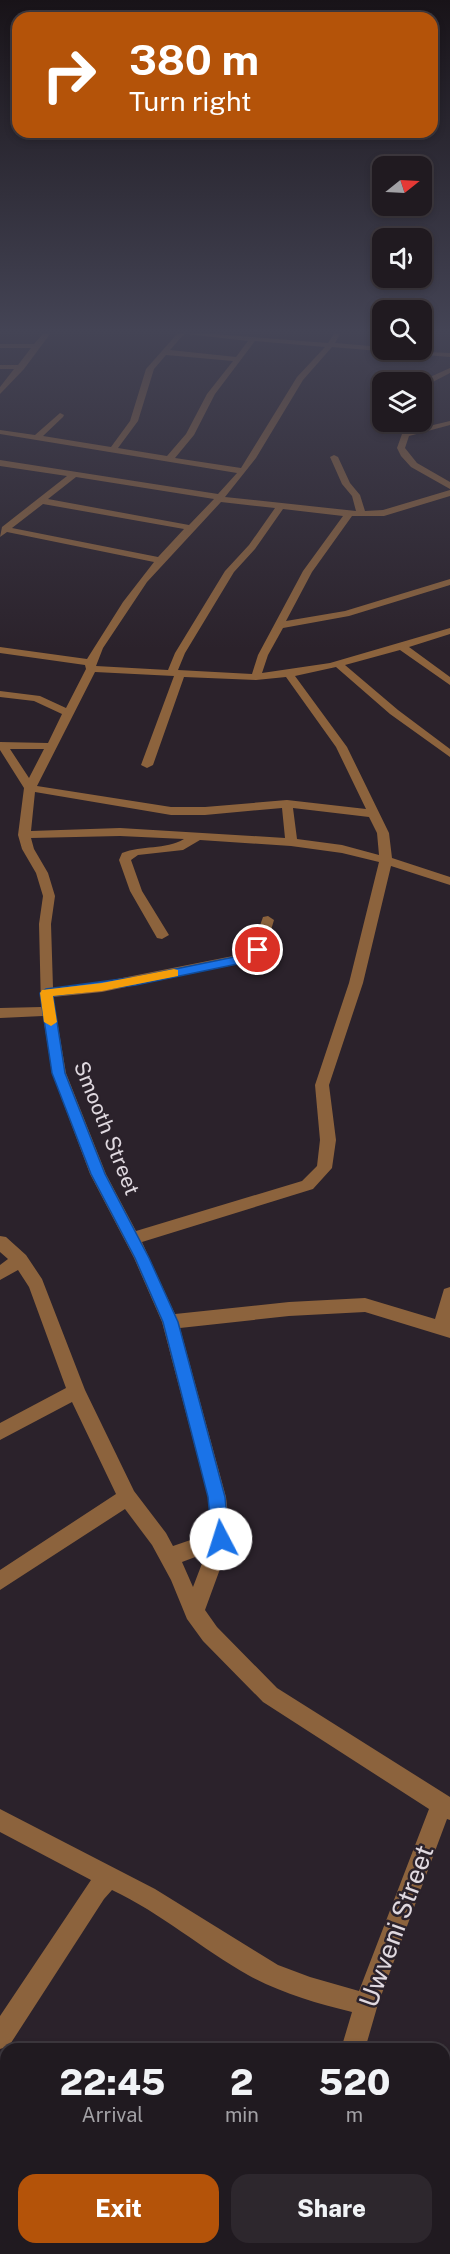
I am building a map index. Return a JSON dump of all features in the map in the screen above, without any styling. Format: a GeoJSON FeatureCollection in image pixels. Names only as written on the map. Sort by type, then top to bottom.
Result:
{"type":"FeatureCollection","features":[{"type":"Feature","properties":{"kind":"street"},"geometry":{"type":"LineString","coordinates":[[44,439],[243,471]]}},
{"type":"Feature","properties":{"kind":"street"},"geometry":{"type":"LineString","coordinates":[[112,451],[121,439]]}},
{"type":"Feature","properties":{"kind":"street"},"geometry":{"type":"LineString","coordinates":[[169,459],[186,439]]}},
{"type":"Feature","properties":{"kind":"street"},"geometry":{"type":"LineString","coordinates":[[266,439],[220,498],[160,560],[98,648],[69,713],[30,788],[24,835],[120,832],[291,842],[342,849],[386,860],[450,881]]}},
{"type":"Feature","properties":{"kind":"street"},"geometry":{"type":"LineString","coordinates":[[404,439],[401,448],[402,455],[407,461],[432,473],[450,486]]}},
{"type":"Feature","properties":{"kind":"street"},"geometry":{"type":"LineString","coordinates":[[334,457],[346,484],[356,495],[361,514]]}},
{"type":"Feature","properties":{"kind":"street"},"geometry":{"type":"LineString","coordinates":[[0,463],[76,473],[220,498],[348,514],[384,513],[450,493]]}},
{"type":"Feature","properties":{"kind":"street"},"geometry":{"type":"LineString","coordinates":[[3,532],[76,473]]}},
{"type":"Feature","properties":{"kind":"street"},"geometry":{"type":"LineString","coordinates":[[42,501],[192,528]]}},
{"type":"Feature","properties":{"kind":"street"},"geometry":{"type":"LineString","coordinates":[[147,765],[176,673],[180,653],[230,570],[252,547],[282,505]]}},
{"type":"Feature","properties":{"kind":"street"},"geometry":{"type":"LineString","coordinates":[[256,676],[263,655],[308,571],[345,522],[348,514]]}},
{"type":"Feature","properties":{"kind":"street"},"geometry":{"type":"LineString","coordinates":[[3,532],[160,560]]}},
{"type":"Feature","properties":{"kind":"street"},"geometry":{"type":"LineString","coordinates":[[281,625],[314,622],[372,608],[450,582]]}},
{"type":"Feature","properties":{"kind":"street"},"geometry":{"type":"LineString","coordinates":[[0,650],[91,666],[176,673],[256,676],[288,673],[337,663],[450,631]]}},
{"type":"Feature","properties":{"kind":"street"},"geometry":{"type":"LineString","coordinates":[[402,646],[450,682]]}},
{"type":"Feature","properties":{"kind":"street"},"geometry":{"type":"LineString","coordinates":[[337,663],[394,712],[450,754]]}},
{"type":"Feature","properties":{"kind":"street"},"geometry":{"type":"LineString","coordinates":[[132,1239],[307,1185],[324,1168],[328,1140],[322,1085],[356,983],[386,860],[383,833],[341,747],[288,673]]}},
{"type":"Feature","properties":{"kind":"street"},"geometry":{"type":"LineString","coordinates":[[0,694],[36,698],[76,698]]}},
{"type":"Feature","properties":{"kind":"street"},"geometry":{"type":"LineString","coordinates":[[36,698],[69,713]]}},
{"type":"Feature","properties":{"kind":"street"},"geometry":{"type":"LineString","coordinates":[[1,745],[30,788],[171,811],[205,811],[287,804],[374,814]]}},
{"type":"Feature","properties":{"kind":"street"},"geometry":{"type":"LineString","coordinates":[[1,745],[52,746]]}},
{"type":"Feature","properties":{"kind":"street"},"geometry":{"type":"LineString","coordinates":[[287,804],[291,842]]}},
{"type":"Feature","properties":{"kind":"street","name":"Smooth Street"},"geometry":{"type":"LineString","coordinates":[[24,835],[28,849],[42,873],[49,896],[45,924],[46,993],[59,1073],[98,1174],[171,1322],[217,1497],[221,1539],[194,1612]]}},
{"type":"Feature","properties":{"kind":"street"},"geometry":{"type":"LineString","coordinates":[[162,935],[136,891],[125,860],[126,856],[136,852],[179,847],[196,837]]}},
{"type":"Feature","properties":{"kind":"street"},"geometry":{"type":"LineString","coordinates":[[46,993],[113,985],[247,958],[258,950],[268,920]]}},
{"type":"Feature","properties":{"kind":"street"},"geometry":{"type":"LineString","coordinates":[[0,1013],[49,1011]]}},
{"type":"Feature","properties":{"kind":"street"},"geometry":{"type":"LineString","coordinates":[[0,1242],[20,1260],[36,1284],[76,1391],[127,1497],[159,1539],[194,1612],[210,1634],[270,1695],[314,1725],[446,1806]]}},
{"type":"Feature","properties":{"kind":"street"},"geometry":{"type":"LineString","coordinates":[[0,1273],[20,1260]]}},
{"type":"Feature","properties":{"kind":"street"},"geometry":{"type":"LineString","coordinates":[[171,1322],[289,1309],[365,1305],[446,1329],[450,1294]]}},
{"type":"Feature","properties":{"kind":"street"},"geometry":{"type":"LineString","coordinates":[[0,1432],[76,1391]]}},
{"type":"Feature","properties":{"kind":"street"},"geometry":{"type":"LineString","coordinates":[[0,1581],[127,1497]]}},
{"type":"Feature","properties":{"kind":"street"},"geometry":{"type":"LineString","coordinates":[[168,1557],[221,1539]]}},
{"type":"Feature","properties":{"kind":"street","name":"Uwveni Street"},"geometry":{"type":"LineString","coordinates":[[355,2043],[366,2004],[446,1806]]}},
{"type":"Feature","properties":{"kind":"street"},"geometry":{"type":"LineString","coordinates":[[0,1820],[136,1889],[259,1968],[317,1993],[366,2004]]}},
{"type":"Feature","properties":{"kind":"street"},"geometry":{"type":"LineString","coordinates":[[0,2037],[91,1898],[109,1877]]}},
{"type":"Feature","properties":{"kind":"slow traffic"},"geometry":{"type":"LineString","coordinates":[[51,1022],[46,993],[102,987],[174,973]]}},
{"type":"Feature","properties":{"kind":"route"},"geometry":{"type":"LineString","coordinates":[[221,1539],[217,1497],[171,1322],[142,1258],[98,1174],[59,1073],[46,993],[136,981],[247,958],[258,950]]}}]}
